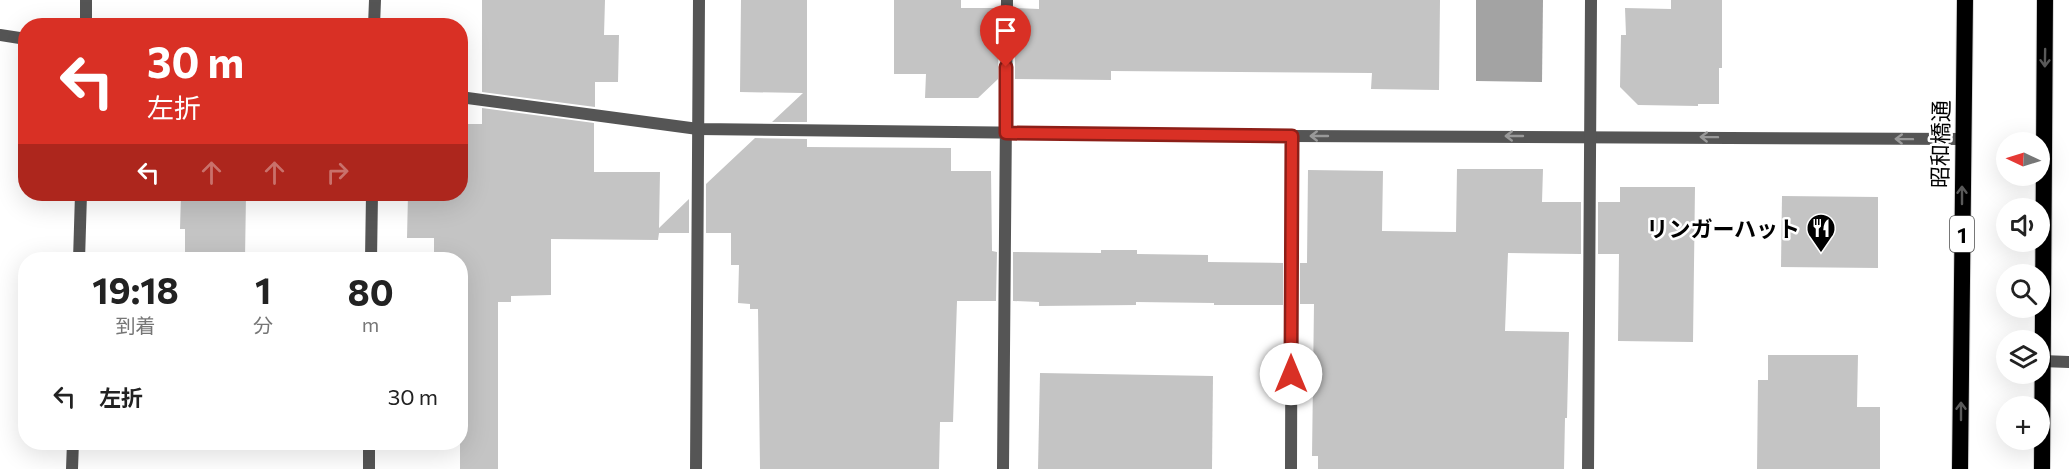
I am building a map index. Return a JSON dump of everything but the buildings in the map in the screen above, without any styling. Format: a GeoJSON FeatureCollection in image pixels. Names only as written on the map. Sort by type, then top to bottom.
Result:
{"type":"FeatureCollection","features":[{"type":"Feature","properties":{"kind":"highway","name":"昭和橋通"},"geometry":{"type":"LineString","coordinates":[[1960,469],[1965,0]]}},
{"type":"Feature","properties":{"kind":"highway"},"geometry":{"type":"LineString","coordinates":[[2042,330],[2045,0]]}},
{"type":"Feature","properties":{"kind":"highway"},"geometry":{"type":"LineString","coordinates":[[2042,384],[2042,469]]}},
{"type":"Feature","properties":{"kind":"street"},"geometry":{"type":"LineString","coordinates":[[86,0],[86,18]]}},
{"type":"Feature","properties":{"kind":"street"},"geometry":{"type":"LineString","coordinates":[[374,18],[375,0]]}},
{"type":"Feature","properties":{"kind":"street"},"geometry":{"type":"LineString","coordinates":[[696,469],[699,0]]}},
{"type":"Feature","properties":{"kind":"street"},"geometry":{"type":"LineString","coordinates":[[1003,469],[1007,0]]}},
{"type":"Feature","properties":{"kind":"street"},"geometry":{"type":"LineString","coordinates":[[1588,469],[1591,0]]}},
{"type":"Feature","properties":{"kind":"street"},"geometry":{"type":"LineString","coordinates":[[0,35],[18,38]]}},
{"type":"Feature","properties":{"kind":"street"},"geometry":{"type":"LineString","coordinates":[[468,98],[698,129],[1292,136],[1963,139]]}},
{"type":"Feature","properties":{"kind":"street"},"geometry":{"type":"LineString","coordinates":[[1291,469],[1292,136]]}},
{"type":"Feature","properties":{"kind":"street"},"geometry":{"type":"LineString","coordinates":[[78,252],[81,201]]}},
{"type":"Feature","properties":{"kind":"street"},"geometry":{"type":"LineString","coordinates":[[371,252],[372,201]]}},
{"type":"Feature","properties":{"kind":"street"},"geometry":{"type":"LineString","coordinates":[[2050,362],[2069,362]]}},
{"type":"Feature","properties":{"kind":"street"},"geometry":{"type":"LineString","coordinates":[[72,469],[73,450]]}},
{"type":"Feature","properties":{"kind":"street"},"geometry":{"type":"LineString","coordinates":[[369,450],[369,469]]}},
{"type":"Feature","properties":{"kind":"shaded area"},"geometry":{"type":"Polygon","coordinates":[[[1476,0],[1543,0],[1542,82],[1476,81],[1476,0]]]}},
{"type":"Feature","properties":{"kind":"place","name":"リンガーハット"},"geometry":{"type":"Point","coordinates":[1821,254]}},
{"type":"Feature","properties":{"kind":"route"},"geometry":{"type":"LineString","coordinates":[[1006,67],[1006,133],[1292,136],[1291,374]]}}]}
